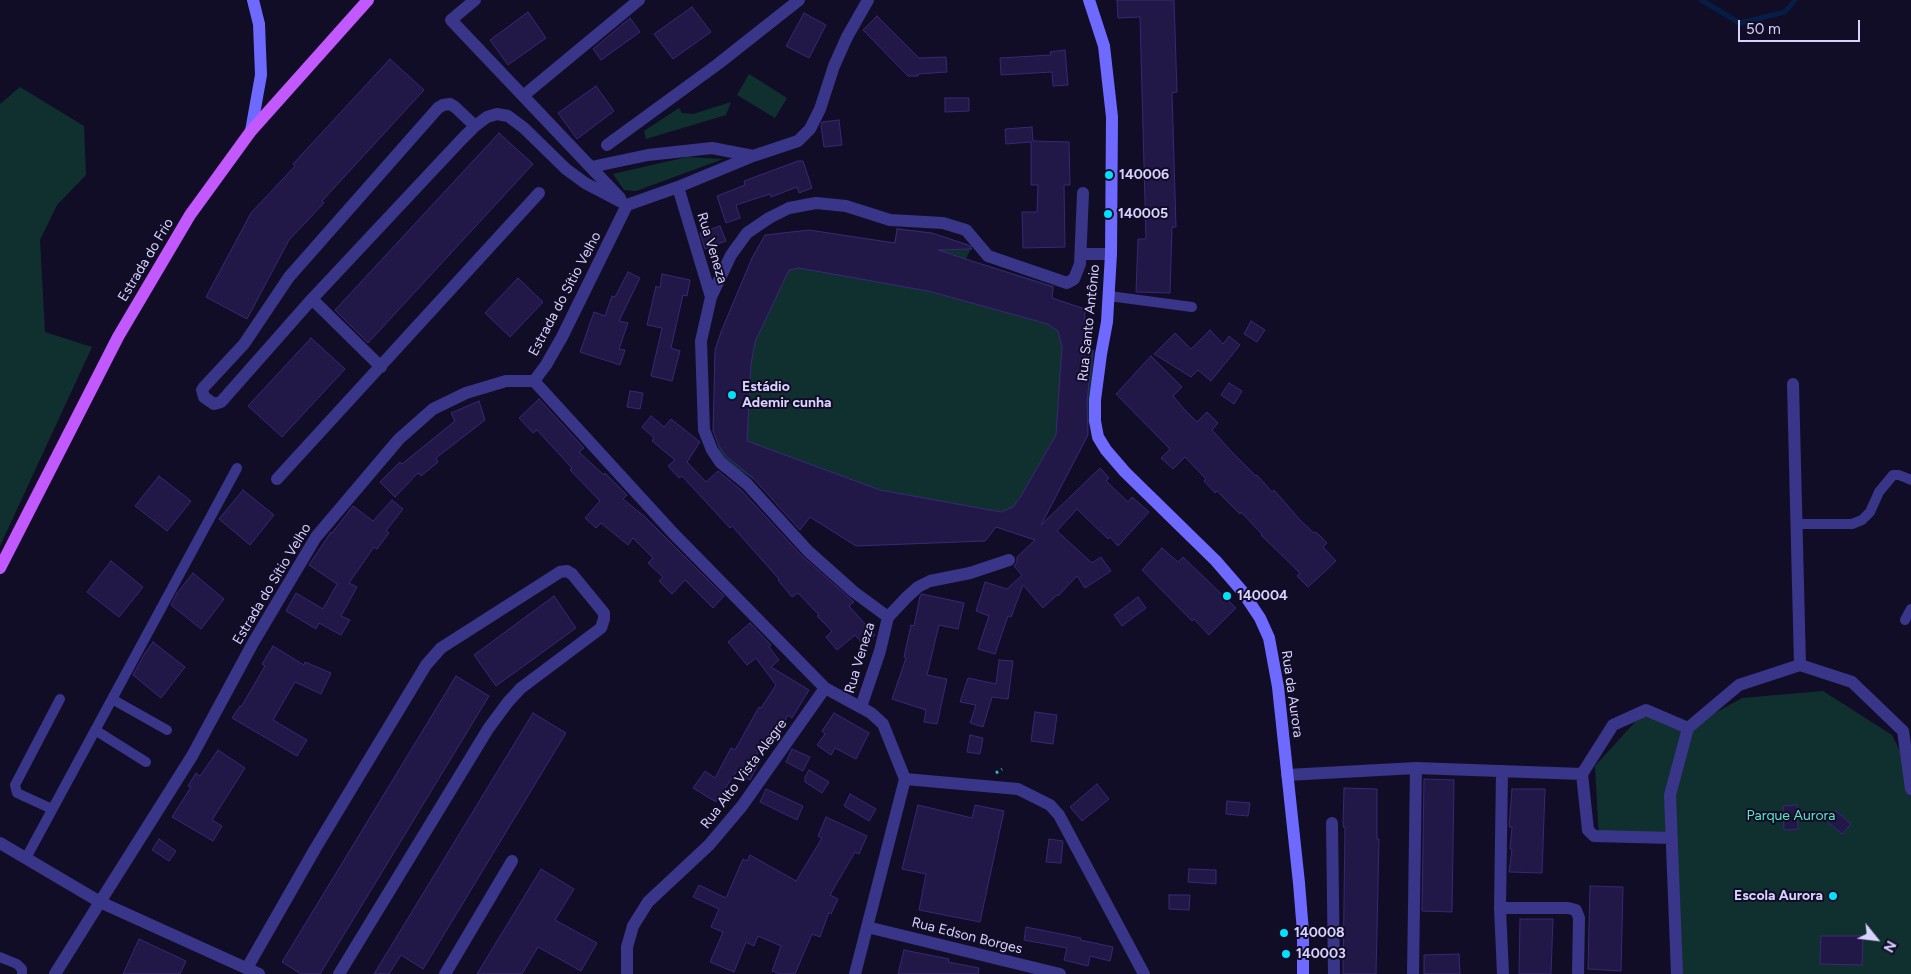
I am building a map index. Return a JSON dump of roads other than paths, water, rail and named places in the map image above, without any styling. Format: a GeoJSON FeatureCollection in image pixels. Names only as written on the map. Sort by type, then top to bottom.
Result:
{"type":"FeatureCollection","features":[{"type":"Feature","properties":{"kind":"main road"},"geometry":{"type":"LineString","coordinates":[[251,131],[261,75],[259,24],[253,0]]}},
{"type":"Feature","properties":{"kind":"main road","name":"Estrada do Frio"},"geometry":{"type":"LineString","coordinates":[[0,568],[118,337],[190,214],[251,131],[368,0]]}},
{"type":"Feature","properties":{"kind":"main road","name":"Rua Santo Antônio"},"geometry":{"type":"LineString","coordinates":[[1089,0],[1104,46],[1112,117],[1109,296],[1095,414],[1098,437],[1106,450]]}},
{"type":"Feature","properties":{"kind":"main road","name":"Rua da Aurora"},"geometry":{"type":"LineString","coordinates":[[1106,450],[1125,472],[1216,561],[1242,591],[1260,618],[1268,638],[1278,687],[1302,922],[1303,974]]}},
{"type":"Feature","properties":{"kind":"street"},"geometry":{"type":"LineString","coordinates":[[475,0],[452,20],[627,205]]}},
{"type":"Feature","properties":{"kind":"street"},"geometry":{"type":"LineString","coordinates":[[523,96],[639,0]]}},
{"type":"Feature","properties":{"kind":"street"},"geometry":{"type":"LineString","coordinates":[[607,145],[718,64],[799,0]]}},
{"type":"Feature","properties":{"kind":"street"},"geometry":{"type":"LineString","coordinates":[[475,126],[450,104],[443,104],[438,108],[288,277],[244,344],[204,387],[202,390],[204,397],[214,404],[221,402],[312,300],[475,126],[487,117],[497,114],[508,116],[524,128],[572,174],[627,205],[733,166],[752,156],[798,141],[810,129],[820,109],[846,37],[868,0]]}},
{"type":"Feature","properties":{"kind":"street"},"geometry":{"type":"LineString","coordinates":[[591,167],[648,155],[712,148],[752,156]]}},
{"type":"Feature","properties":{"kind":"street","name":"Rua Veneza"},"geometry":{"type":"LineString","coordinates":[[678,186],[711,297],[701,340],[704,430],[712,450],[720,462],[748,484],[808,550],[854,592],[888,617]]}},
{"type":"Feature","properties":{"kind":"street"},"geometry":{"type":"LineString","coordinates":[[277,479],[539,193]]}},
{"type":"Feature","properties":{"kind":"street"},"geometry":{"type":"LineString","coordinates":[[711,297],[731,255],[747,232],[768,218],[789,208],[816,203],[846,206],[890,220],[943,223],[966,230],[988,256],[1068,283],[1074,279],[1078,271],[1081,254],[1083,193]]}},
{"type":"Feature","properties":{"kind":"street","name":"Estrada do Sítio Velho"},"geometry":{"type":"LineString","coordinates":[[55,974],[192,756],[253,643],[316,536],[399,439],[433,409],[466,393],[506,380],[534,381],[546,365],[562,337],[627,205]]}},
{"type":"Feature","properties":{"kind":"street"},"geometry":{"type":"LineString","coordinates":[[1081,254],[1111,254]]}},
{"type":"Feature","properties":{"kind":"street"},"geometry":{"type":"LineString","coordinates":[[312,300],[381,367]]}},
{"type":"Feature","properties":{"kind":"street"},"geometry":{"type":"LineString","coordinates":[[534,381],[673,532],[825,688],[871,713],[883,724],[905,779],[854,974]]}},
{"type":"Feature","properties":{"kind":"street"},"geometry":{"type":"LineString","coordinates":[[1793,384],[1800,665]]}},
{"type":"Feature","properties":{"kind":"street","name":"Rua Veneza"},"geometry":{"type":"LineString","coordinates":[[861,707],[880,651],[888,617],[918,587],[930,581],[970,574],[1009,560]]}},
{"type":"Feature","properties":{"kind":"street"},"geometry":{"type":"LineString","coordinates":[[246,968],[426,665],[441,648],[560,572],[567,571],[572,574],[604,614],[601,628],[522,688],[508,702],[488,729],[338,974]]}},
{"type":"Feature","properties":{"kind":"street"},"geometry":{"type":"LineString","coordinates":[[1677,974],[1670,795],[1688,728],[1739,685],[1800,665],[1852,682],[1907,729],[1911,788]]}},
{"type":"Feature","properties":{"kind":"street","name":"Rua Alto Vista Alegre"},"geometry":{"type":"LineString","coordinates":[[627,974],[627,947],[633,926],[648,902],[709,846],[742,806],[825,688]]}},
{"type":"Feature","properties":{"kind":"street"},"geometry":{"type":"LineString","coordinates":[[1672,838],[1594,836],[1588,830],[1582,774],[1613,726],[1646,710],[1688,728]]}},
{"type":"Feature","properties":{"kind":"street"},"geometry":{"type":"LineString","coordinates":[[1287,775],[1416,768],[1582,774]]}},
{"type":"Feature","properties":{"kind":"street"},"geometry":{"type":"LineString","coordinates":[[1413,974],[1416,768]]}},
{"type":"Feature","properties":{"kind":"street"},"geometry":{"type":"LineString","coordinates":[[1502,771],[1500,908],[1503,974]]}},
{"type":"Feature","properties":{"kind":"street"},"geometry":{"type":"LineString","coordinates":[[905,779],[1018,789],[1050,805],[1059,815],[1144,974]]}},
{"type":"Feature","properties":{"kind":"street"},"geometry":{"type":"LineString","coordinates":[[1332,823],[1334,974]]}},
{"type":"Feature","properties":{"kind":"street"},"geometry":{"type":"LineString","coordinates":[[0,842],[100,902],[259,974]]}},
{"type":"Feature","properties":{"kind":"street"},"geometry":{"type":"LineString","coordinates":[[445,974],[512,861]]}},
{"type":"Feature","properties":{"kind":"street"},"geometry":{"type":"LineString","coordinates":[[1500,908],[1568,908],[1576,910],[1579,918],[1578,974]]}},
{"type":"Feature","properties":{"kind":"street","name":"Rua Edson Borges"},"geometry":{"type":"LineString","coordinates":[[866,927],[1060,974]]}},
{"type":"Feature","properties":{"kind":"street"},"geometry":{"type":"LineString","coordinates":[[845,974],[859,954]]}},
{"type":"Feature","properties":{"kind":"lane"},"geometry":{"type":"LineString","coordinates":[[1109,296],[1192,307]]}},
{"type":"Feature","properties":{"kind":"lane"},"geometry":{"type":"LineString","coordinates":[[26,858],[238,468]]}},
{"type":"Feature","properties":{"kind":"lane"},"geometry":{"type":"LineString","coordinates":[[1797,524],[1852,524],[1862,520],[1870,512],[1879,492],[1893,475],[1900,475],[1911,480]]}},
{"type":"Feature","properties":{"kind":"lane"},"geometry":{"type":"LineString","coordinates":[[1905,620],[1911,609]]}},
{"type":"Feature","properties":{"kind":"lane"},"geometry":{"type":"LineString","coordinates":[[52,810],[17,793],[14,785],[60,699]]}},
{"type":"Feature","properties":{"kind":"lane"},"geometry":{"type":"LineString","coordinates":[[112,699],[167,730]]}},
{"type":"Feature","properties":{"kind":"lane"},"geometry":{"type":"LineString","coordinates":[[95,730],[146,762]]}},
{"type":"Feature","properties":{"kind":"lane"},"geometry":{"type":"LineString","coordinates":[[0,957],[17,964],[22,969],[22,974]]}},
{"type":"Feature","properties":{"kind":"waterway"},"geometry":{"type":"LineString","coordinates":[[1701,0],[1740,23],[1785,12],[1795,0]]}},
{"type":"Feature","properties":{"kind":"place","name":"140006"},"geometry":{"type":"Point","coordinates":[1109,175]}},
{"type":"Feature","properties":{"kind":"place","name":"140005"},"geometry":{"type":"Point","coordinates":[1108,214]}},
{"type":"Feature","properties":{"kind":"place","name":"Estádio Ademir cunha"},"geometry":{"type":"Point","coordinates":[732,395]}},
{"type":"Feature","properties":{"kind":"place","name":"140004"},"geometry":{"type":"Point","coordinates":[1227,596]}},
{"type":"Feature","properties":{"kind":"place","name":"Escola Aurora"},"geometry":{"type":"Point","coordinates":[1833,896]}},
{"type":"Feature","properties":{"kind":"place","name":"140008"},"geometry":{"type":"Point","coordinates":[1284,933]}},
{"type":"Feature","properties":{"kind":"place","name":"140003"},"geometry":{"type":"Point","coordinates":[1286,954]}},
{"type":"Feature","properties":{"kind":"park label","name":"Parque Aurora"},"geometry":{"type":"Point","coordinates":[1791,816]}}]}
